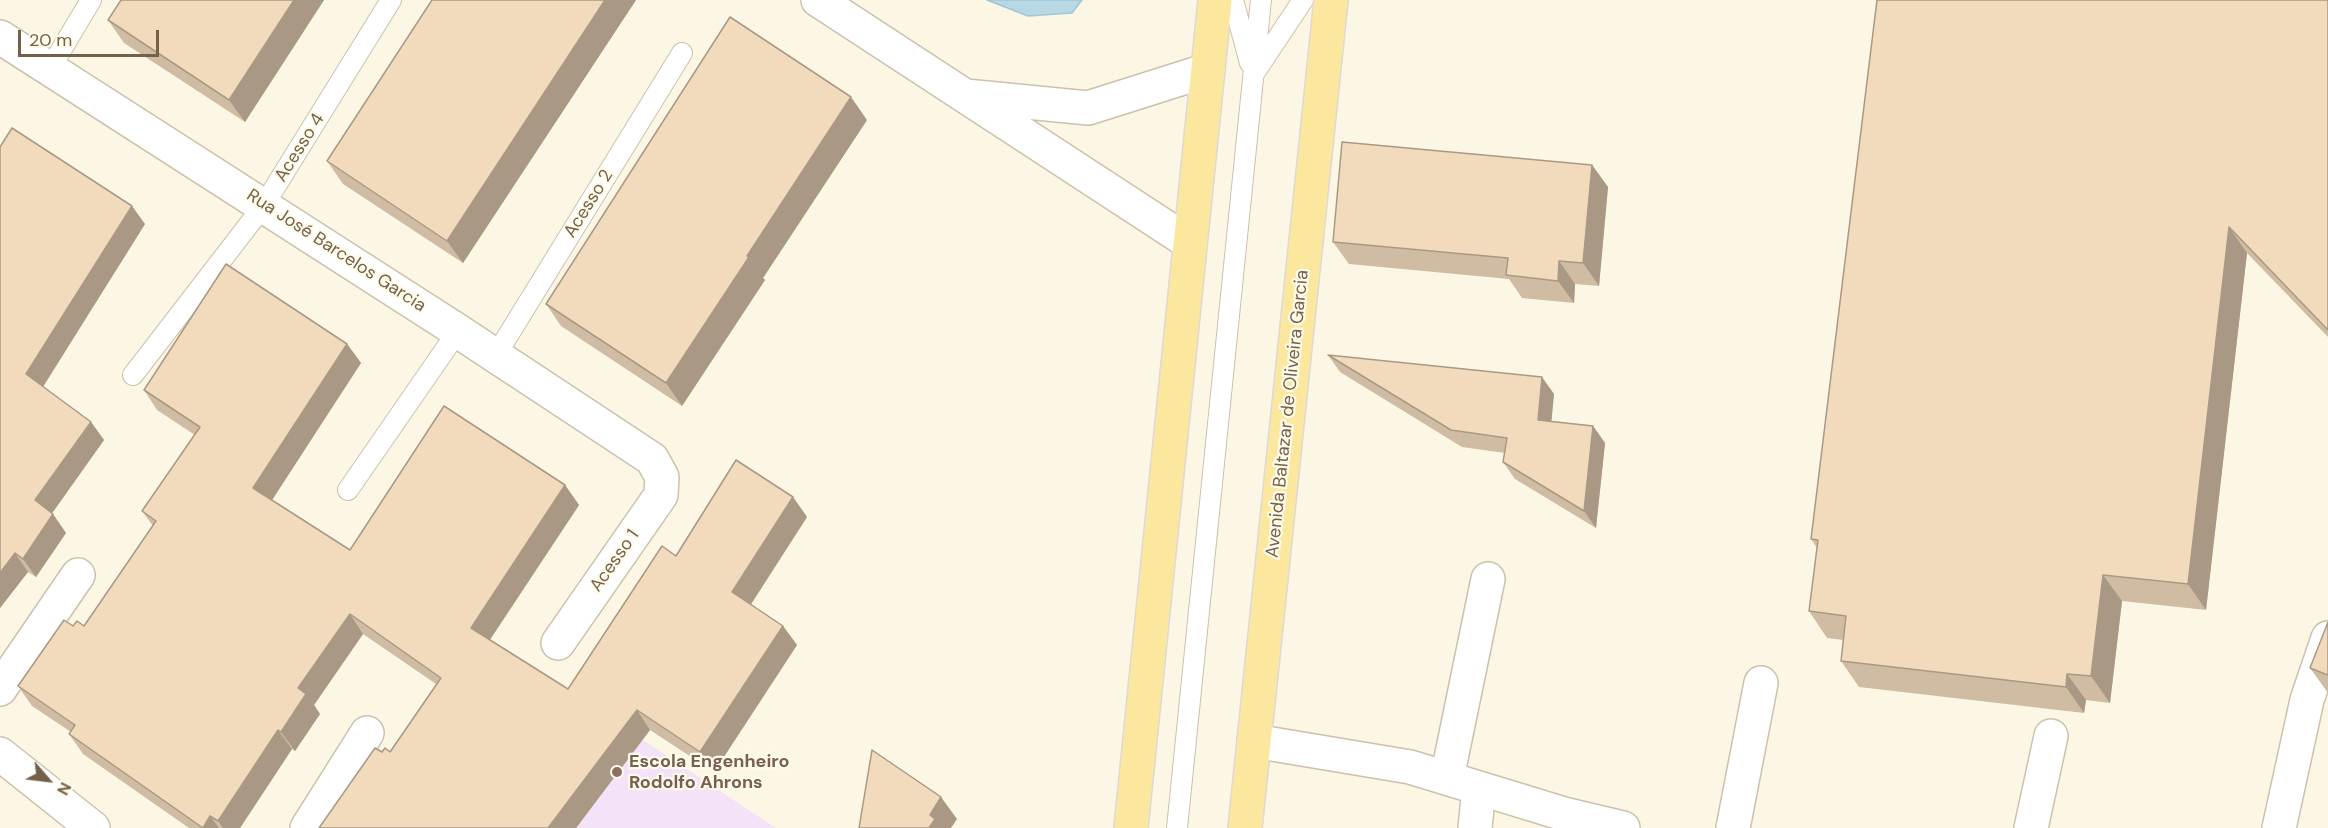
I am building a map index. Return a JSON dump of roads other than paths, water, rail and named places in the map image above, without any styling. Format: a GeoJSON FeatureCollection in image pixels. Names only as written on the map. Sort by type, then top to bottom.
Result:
{"type":"FeatureCollection","features":[{"type":"Feature","properties":{"kind":"main road"},"geometry":{"type":"LineString","coordinates":[[1131,828],[1215,0]]}},
{"type":"Feature","properties":{"kind":"main road","name":"Avenida Baltazar de Oliveira Garcia"},"geometry":{"type":"LineString","coordinates":[[1245,828],[1331,0]]}},
{"type":"Feature","properties":{"kind":"street"},"geometry":{"type":"LineString","coordinates":[[818,0],[961,96],[1190,243]]}},
{"type":"Feature","properties":{"kind":"street","name":"Rua José Barcelos Garcia"},"geometry":{"type":"LineString","coordinates":[[0,37],[51,67],[496,355],[652,459],[662,477]]}},
{"type":"Feature","properties":{"kind":"street"},"geometry":{"type":"LineString","coordinates":[[961,96],[1088,108],[1208,70]]}},
{"type":"Feature","properties":{"kind":"street","name":"Acesso 1"},"geometry":{"type":"LineString","coordinates":[[558,643],[661,495],[662,477]]}},
{"type":"Feature","properties":{"kind":"street"},"geometry":{"type":"LineString","coordinates":[[0,689],[78,575]]}},
{"type":"Feature","properties":{"kind":"street"},"geometry":{"type":"LineString","coordinates":[[1447,778],[1488,579]]}},
{"type":"Feature","properties":{"kind":"street"},"geometry":{"type":"LineString","coordinates":[[2279,828],[2307,700],[2328,638]]}},
{"type":"Feature","properties":{"kind":"street"},"geometry":{"type":"LineString","coordinates":[[1733,828],[1761,683]]}},
{"type":"Feature","properties":{"kind":"street"},"geometry":{"type":"LineString","coordinates":[[307,828],[367,733]]}},
{"type":"Feature","properties":{"kind":"street"},"geometry":{"type":"LineString","coordinates":[[2031,828],[2051,736]]}},
{"type":"Feature","properties":{"kind":"street"},"geometry":{"type":"LineString","coordinates":[[1254,741],[1410,767],[1564,814],[1623,828]]}},
{"type":"Feature","properties":{"kind":"street"},"geometry":{"type":"LineString","coordinates":[[0,754],[93,828]]}},
{"type":"Feature","properties":{"kind":"street"},"geometry":{"type":"LineString","coordinates":[[1475,828],[1479,788]]}},
{"type":"Feature","properties":{"kind":"lane"},"geometry":{"type":"LineString","coordinates":[[51,67],[91,0]]}},
{"type":"Feature","properties":{"kind":"lane","name":"Acesso 4"},"geometry":{"type":"LineString","coordinates":[[133,375],[264,205],[392,0]]}},
{"type":"Feature","properties":{"kind":"lane"},"geometry":{"type":"LineString","coordinates":[[1233,0],[1254,74]]}},
{"type":"Feature","properties":{"kind":"lane"},"geometry":{"type":"LineString","coordinates":[[1177,828],[1261,0]]}},
{"type":"Feature","properties":{"kind":"lane"},"geometry":{"type":"LineString","coordinates":[[1254,74],[1303,0]]}},
{"type":"Feature","properties":{"kind":"lane","name":"Acesso 2"},"geometry":{"type":"LineString","coordinates":[[496,355],[682,53]]}},
{"type":"Feature","properties":{"kind":"lane"},"geometry":{"type":"LineString","coordinates":[[348,490],[458,331]]}},
{"type":"Feature","properties":{"kind":"water"},"geometry":{"type":"Polygon","coordinates":[[[987,0],[1082,0],[1072,13],[1028,16],[987,0]]]}},
{"type":"Feature","properties":{"kind":"place","name":"Escola Engenheiro Rodolfo Ahrons"},"geometry":{"type":"Point","coordinates":[617,772]}}]}
